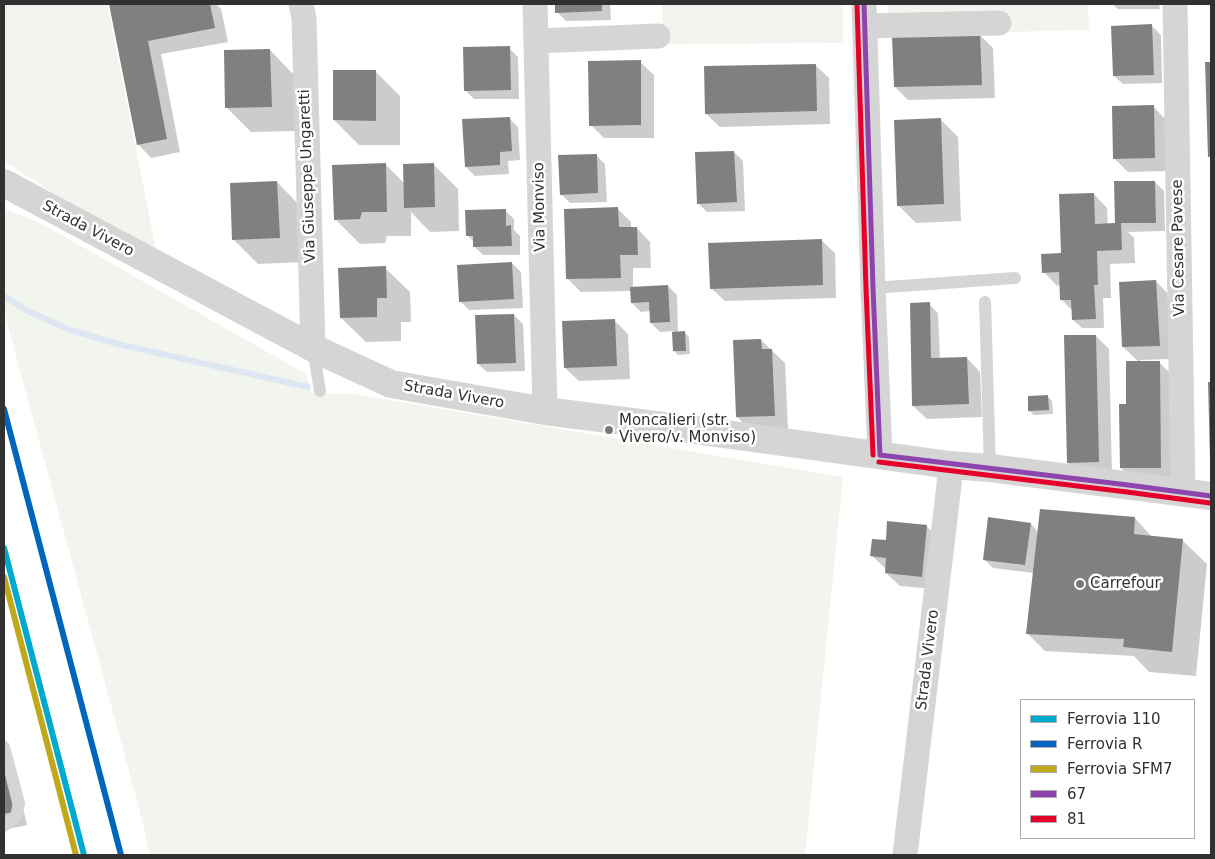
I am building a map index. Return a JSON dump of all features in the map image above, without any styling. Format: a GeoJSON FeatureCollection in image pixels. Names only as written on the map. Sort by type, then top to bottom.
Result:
{"type":"FeatureCollection","features":[{"type":"Feature","properties":{"kind":"street","name":"Via Giuseppe Ungaretti"},"geometry":{"type":"LineString","coordinates":[[301,4],[304,18],[313,348]]}},
{"type":"Feature","properties":{"kind":"street","name":"Via Monviso"},"geometry":{"type":"LineString","coordinates":[[536,4],[545,411]]}},
{"type":"Feature","properties":{"kind":"street","name":"Via Cesare Pavese"},"geometry":{"type":"LineString","coordinates":[[1175,4],[1183,492]]}},
{"type":"Feature","properties":{"kind":"street"},"geometry":{"type":"LineString","coordinates":[[880,455],[864,15],[999,22]]}},
{"type":"Feature","properties":{"kind":"street"},"geometry":{"type":"LineString","coordinates":[[536,41],[658,36]]}},
{"type":"Feature","properties":{"kind":"street","name":"Strada Vivero"},"geometry":{"type":"LineString","coordinates":[[4,184],[313,348],[392,384],[545,411],[950,465],[990,468],[1211,496]]}},
{"type":"Feature","properties":{"kind":"street","name":"Strada Vivero"},"geometry":{"type":"LineString","coordinates":[[905,855],[950,465]]}},
{"type":"Feature","properties":{"kind":"lane"},"geometry":{"type":"LineString","coordinates":[[873,288],[1015,278]]}},
{"type":"Feature","properties":{"kind":"lane"},"geometry":{"type":"LineString","coordinates":[[985,302],[990,468]]}},
{"type":"Feature","properties":{"kind":"lane"},"geometry":{"type":"LineString","coordinates":[[313,348],[320,391]]}},
{"type":"Feature","properties":{"kind":"lane"},"geometry":{"type":"LineString","coordinates":[[4,747],[19,802],[16,817],[4,826]]}},
{"type":"Feature","properties":{"kind":"shaded area"},"geometry":{"type":"Polygon","coordinates":[[[4,4],[107,4],[157,255],[76,208],[4,161],[4,4]]]}},
{"type":"Feature","properties":{"kind":"shaded area"},"geometry":{"type":"Polygon","coordinates":[[[662,4],[843,4],[843,43],[663,44],[662,4]]]}},
{"type":"Feature","properties":{"kind":"shaded area"},"geometry":{"type":"Polygon","coordinates":[[[887,4],[1088,4],[1089,30],[1006,32],[1005,12],[888,14],[887,4]]]}},
{"type":"Feature","properties":{"kind":"shaded area"},"geometry":{"type":"Polygon","coordinates":[[[4,208],[44,225],[306,374],[311,393],[354,394],[843,477],[805,855],[150,855],[139,808],[4,312],[4,208]]]}},
{"type":"Feature","properties":{"kind":"building"},"geometry":{"type":"Polygon","coordinates":[[[109,4],[210,4],[215,28],[148,41],[167,139],[137,145],[109,4]]]}},
{"type":"Feature","properties":{"kind":"building"},"geometry":{"type":"Polygon","coordinates":[[[555,4],[602,4],[602,11],[555,13],[555,4]]]}},
{"type":"Feature","properties":{"kind":"building"},"geometry":{"type":"Polygon","coordinates":[[[1152,24],[1154,75],[1113,76],[1111,26],[1152,24]]]}},
{"type":"Feature","properties":{"kind":"building"},"geometry":{"type":"Polygon","coordinates":[[[980,33],[982,85],[894,87],[892,36],[980,33]]]}},
{"type":"Feature","properties":{"kind":"building"},"geometry":{"type":"Polygon","coordinates":[[[510,46],[511,90],[464,91],[463,47],[510,46]]]}},
{"type":"Feature","properties":{"kind":"building"},"geometry":{"type":"Polygon","coordinates":[[[270,49],[272,107],[225,108],[224,50],[270,49]]]}},
{"type":"Feature","properties":{"kind":"building"},"geometry":{"type":"Polygon","coordinates":[[[641,60],[641,125],[589,126],[588,61],[641,60]]]}},
{"type":"Feature","properties":{"kind":"building"},"geometry":{"type":"Polygon","coordinates":[[[1205,62],[1211,62],[1211,157],[1208,157],[1205,62]]]}},
{"type":"Feature","properties":{"kind":"building"},"geometry":{"type":"Polygon","coordinates":[[[816,64],[817,111],[705,114],[704,66],[816,64]]]}},
{"type":"Feature","properties":{"kind":"building"},"geometry":{"type":"Polygon","coordinates":[[[333,70],[376,70],[376,121],[333,120],[333,70]]]}},
{"type":"Feature","properties":{"kind":"building"},"geometry":{"type":"Polygon","coordinates":[[[1154,105],[1155,158],[1113,159],[1112,106],[1154,105]]]}},
{"type":"Feature","properties":{"kind":"building"},"geometry":{"type":"Polygon","coordinates":[[[510,117],[512,151],[500,152],[500,165],[465,167],[462,119],[510,117]]]}},
{"type":"Feature","properties":{"kind":"building"},"geometry":{"type":"Polygon","coordinates":[[[941,118],[944,204],[897,206],[894,120],[941,118]]]}},
{"type":"Feature","properties":{"kind":"building"},"geometry":{"type":"Polygon","coordinates":[[[734,151],[737,202],[697,204],[695,152],[734,151]]]}},
{"type":"Feature","properties":{"kind":"building"},"geometry":{"type":"Polygon","coordinates":[[[597,154],[598,193],[560,195],[558,155],[597,154]]]}},
{"type":"Feature","properties":{"kind":"building"},"geometry":{"type":"Polygon","coordinates":[[[386,163],[387,212],[362,212],[360,219],[334,220],[332,165],[386,163]]]}},
{"type":"Feature","properties":{"kind":"building"},"geometry":{"type":"Polygon","coordinates":[[[434,163],[435,207],[404,208],[403,164],[434,163]]]}},
{"type":"Feature","properties":{"kind":"building"},"geometry":{"type":"Polygon","coordinates":[[[277,181],[280,238],[232,240],[230,183],[277,181]]]}},
{"type":"Feature","properties":{"kind":"building"},"geometry":{"type":"Polygon","coordinates":[[[1114,181],[1155,181],[1156,223],[1121,223],[1122,250],[1097,251],[1098,285],[1094,285],[1096,319],[1072,320],[1071,300],[1060,300],[1059,272],[1042,273],[1041,254],[1061,253],[1059,194],[1094,193],[1095,224],[1115,223],[1114,181]]]}},
{"type":"Feature","properties":{"kind":"building"},"geometry":{"type":"Polygon","coordinates":[[[618,207],[619,227],[637,227],[638,255],[620,255],[621,278],[566,279],[564,209],[618,207]]]}},
{"type":"Feature","properties":{"kind":"building"},"geometry":{"type":"Polygon","coordinates":[[[506,209],[506,226],[511,225],[512,246],[473,247],[473,236],[466,236],[465,210],[506,209]]]}},
{"type":"Feature","properties":{"kind":"building"},"geometry":{"type":"Polygon","coordinates":[[[822,239],[823,285],[710,289],[708,243],[822,239]]]}},
{"type":"Feature","properties":{"kind":"building"},"geometry":{"type":"Polygon","coordinates":[[[512,262],[514,299],[459,302],[457,265],[512,262]]]}},
{"type":"Feature","properties":{"kind":"building"},"geometry":{"type":"Polygon","coordinates":[[[386,266],[387,298],[377,298],[377,317],[340,318],[338,268],[386,266]]]}},
{"type":"Feature","properties":{"kind":"building"},"geometry":{"type":"Polygon","coordinates":[[[1156,280],[1160,346],[1122,347],[1119,282],[1156,280]]]}},
{"type":"Feature","properties":{"kind":"building"},"geometry":{"type":"Polygon","coordinates":[[[668,285],[670,322],[650,323],[649,302],[631,303],[630,287],[668,285]]]}},
{"type":"Feature","properties":{"kind":"building"},"geometry":{"type":"Polygon","coordinates":[[[930,302],[931,358],[967,357],[969,404],[912,406],[910,303],[930,302]]]}},
{"type":"Feature","properties":{"kind":"building"},"geometry":{"type":"Polygon","coordinates":[[[514,314],[516,363],[477,364],[475,315],[514,314]]]}},
{"type":"Feature","properties":{"kind":"building"},"geometry":{"type":"Polygon","coordinates":[[[615,319],[617,366],[564,368],[562,321],[615,319]]]}},
{"type":"Feature","properties":{"kind":"building"},"geometry":{"type":"Polygon","coordinates":[[[685,331],[686,351],[673,351],[672,332],[685,331]]]}},
{"type":"Feature","properties":{"kind":"building"},"geometry":{"type":"Polygon","coordinates":[[[1064,335],[1096,335],[1099,462],[1067,463],[1064,335]]]}},
{"type":"Feature","properties":{"kind":"building"},"geometry":{"type":"Polygon","coordinates":[[[761,339],[762,349],[772,349],[775,416],[736,417],[733,340],[761,339]]]}},
{"type":"Feature","properties":{"kind":"building"},"geometry":{"type":"Polygon","coordinates":[[[1126,361],[1160,361],[1161,468],[1120,468],[1119,404],[1126,404],[1126,361]]]}},
{"type":"Feature","properties":{"kind":"building"},"geometry":{"type":"Polygon","coordinates":[[[1208,382],[1211,382],[1211,460],[1210,460],[1208,382]]]}},
{"type":"Feature","properties":{"kind":"building"},"geometry":{"type":"Polygon","coordinates":[[[1048,395],[1049,410],[1028,411],[1028,396],[1048,395]]]}},
{"type":"Feature","properties":{"kind":"building","name":"Carrefour"},"geometry":{"type":"Polygon","coordinates":[[[1040,509],[1135,517],[1134,534],[1183,539],[1172,652],[1123,647],[1124,639],[1026,634],[1040,509]]]}},
{"type":"Feature","properties":{"kind":"building"},"geometry":{"type":"Polygon","coordinates":[[[988,517],[1031,523],[1025,565],[983,560],[988,517]]]}},
{"type":"Feature","properties":{"kind":"building"},"geometry":{"type":"Polygon","coordinates":[[[887,521],[927,525],[922,577],[885,573],[886,558],[870,556],[872,539],[886,540],[887,521]]]}},
{"type":"Feature","properties":{"kind":"building"},"geometry":{"type":"Polygon","coordinates":[[[4,770],[14,812],[4,814],[4,770]]]}},
{"type":"Feature","properties":{"kind":"waterway"},"geometry":{"type":"LineString","coordinates":[[4,296],[26,310],[67,329],[122,345],[308,387]]}},
{"type":"Feature","properties":{"kind":"rail line","name":"R"},"geometry":{"type":"LineString","coordinates":[[4,409],[121,855]]}},
{"type":"Feature","properties":{"kind":"rail line","name":"110"},"geometry":{"type":"LineString","coordinates":[[4,548],[84,855]]}},
{"type":"Feature","properties":{"kind":"rail line","name":"SFM7"},"geometry":{"type":"LineString","coordinates":[[4,577],[76,855]]}},
{"type":"Feature","properties":{"kind":"transit line","name":"81"},"geometry":{"type":"LineString","coordinates":[[857,4],[873,455]]}},
{"type":"Feature","properties":{"kind":"transit line","name":"67"},"geometry":{"type":"LineString","coordinates":[[864,4],[880,455]]}},
{"type":"Feature","properties":{"kind":"transit line","name":"67"},"geometry":{"type":"LineString","coordinates":[[880,455],[1211,496]]}},
{"type":"Feature","properties":{"kind":"transit line","name":"81"},"geometry":{"type":"LineString","coordinates":[[879,462],[1210,503]]}},
{"type":"Feature","properties":{"kind":"place","name":"Moncalieri (str. Vivero/v. Monviso)"},"geometry":{"type":"Point","coordinates":[609,430]}},
{"type":"Feature","properties":{"kind":"place","name":"Carrefour"},"geometry":{"type":"Point","coordinates":[1080,584]}}]}
